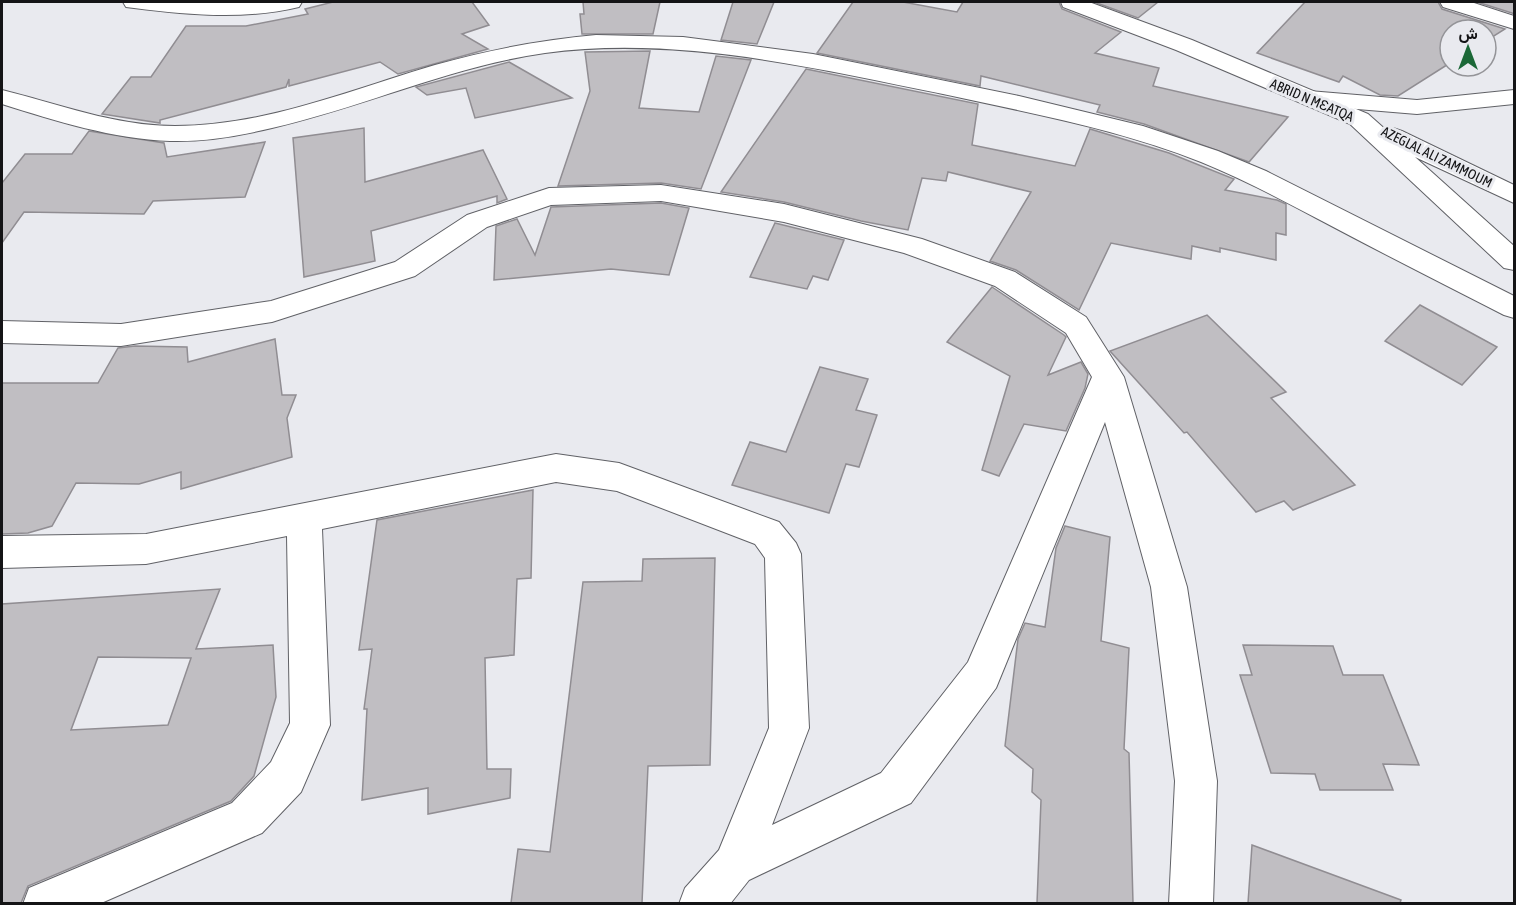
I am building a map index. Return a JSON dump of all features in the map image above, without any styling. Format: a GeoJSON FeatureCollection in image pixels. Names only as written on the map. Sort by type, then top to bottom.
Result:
{"type":"FeatureCollection","features":[{"type":"Feature","properties":{"kind":"street"},"geometry":{"type":"LineString","coordinates":[[134,2],[168,7],[224,9],[291,2]]}},
{"type":"Feature","properties":{"kind":"street","name":"ABRID N MƐATQA"},"geometry":{"type":"LineString","coordinates":[[1071,2],[1184,45],[1359,119],[1515,261]]}},
{"type":"Feature","properties":{"kind":"street"},"geometry":{"type":"LineString","coordinates":[[1452,2],[1515,23]]}},
{"type":"Feature","properties":{"kind":"street"},"geometry":{"type":"LineString","coordinates":[[2,98],[124,128],[192,134],[261,124],[304,113],[422,75],[518,49],[596,42],[706,45],[774,54],[1017,102],[1100,122],[1178,145],[1245,171],[1515,308]]}},
{"type":"Feature","properties":{"kind":"street"},"geometry":{"type":"LineString","coordinates":[[1309,98],[1417,106],[1515,97]]}},
{"type":"Feature","properties":{"kind":"street","name":"AZEGLAL ALI ZAMMOUM"},"geometry":{"type":"LineString","coordinates":[[1359,119],[1515,195]]}},
{"type":"Feature","properties":{"kind":"street"},"geometry":{"type":"LineString","coordinates":[[2,332],[121,335],[272,310],[405,269],[477,221],[549,197],[661,193],[784,213],[912,246],[1005,279],[1076,325],[1108,377],[1169,587],[1196,782],[1191,903]]}},
{"type":"Feature","properties":{"kind":"street"},"geometry":{"type":"LineString","coordinates":[[734,865],[896,788],[982,675],[1108,377]]}},
{"type":"Feature","properties":{"kind":"street"},"geometry":{"type":"LineString","coordinates":[[2,552],[146,549],[556,468],[619,477],[766,532],[783,554],[789,728],[734,865],[701,903]]}},
{"type":"Feature","properties":{"kind":"street"},"geometry":{"type":"LineString","coordinates":[[45,903],[247,818],[286,777],[310,725],[304,519]]}},
{"type":"Feature","properties":{"kind":"building"},"geometry":{"type":"Polygon","coordinates":[[[333,2],[472,2],[489,25],[462,34],[488,49],[398,74],[380,62],[289,86],[289,79],[286,87],[160,120],[160,123],[102,114],[131,77],[151,77],[186,26],[246,26],[308,14],[305,9],[333,2]]]}},
{"type":"Feature","properties":{"kind":"building"},"geometry":{"type":"Polygon","coordinates":[[[583,2],[660,2],[653,34],[582,34],[580,14],[584,14],[583,2]]]}},
{"type":"Feature","properties":{"kind":"building"},"geometry":{"type":"Polygon","coordinates":[[[733,2],[774,2],[757,44],[721,40],[733,2]]]}},
{"type":"Feature","properties":{"kind":"building"},"geometry":{"type":"Polygon","coordinates":[[[853,2],[903,2],[957,12],[963,2],[1059,2],[1062,9],[1121,32],[1095,53],[1159,68],[1153,86],[1288,117],[1249,162],[1144,124],[1097,112],[1100,105],[981,76],[980,86],[817,53],[853,2]]]}},
{"type":"Feature","properties":{"kind":"building"},"geometry":{"type":"Polygon","coordinates":[[[1094,2],[1158,2],[1138,18],[1094,2]]]}},
{"type":"Feature","properties":{"kind":"building"},"geometry":{"type":"Polygon","coordinates":[[[1305,2],[1438,2],[1442,9],[1470,18],[1438,18],[1438,71],[1398,96],[1380,95],[1343,76],[1339,82],[1257,53],[1305,2]]]}},
{"type":"Feature","properties":{"kind":"building"},"geometry":{"type":"Polygon","coordinates":[[[1477,2],[1515,2],[1515,14],[1477,2]]]}},
{"type":"Feature","properties":{"kind":"building"},"geometry":{"type":"Polygon","coordinates":[[[1498,27],[1505,29],[1498,33],[1498,27]]]}},
{"type":"Feature","properties":{"kind":"building"},"geometry":{"type":"Polygon","coordinates":[[[650,51],[639,108],[699,112],[716,56],[751,60],[701,189],[661,183],[558,186],[590,91],[585,52],[650,51]]]}},
{"type":"Feature","properties":{"kind":"building"},"geometry":{"type":"Polygon","coordinates":[[[509,62],[572,98],[475,118],[466,88],[427,95],[416,87],[509,62]]]}},
{"type":"Feature","properties":{"kind":"building"},"geometry":{"type":"Polygon","coordinates":[[[806,69],[978,104],[972,145],[1075,166],[1090,129],[1169,153],[1234,179],[1225,190],[1277,200],[1286,204],[1286,235],[1276,233],[1276,260],[1220,248],[1220,252],[1192,246],[1191,259],[1111,243],[1079,310],[1016,270],[990,261],[1031,192],[948,172],[946,181],[922,178],[908,230],[784,202],[721,192],[806,69]]]}},
{"type":"Feature","properties":{"kind":"building"},"geometry":{"type":"Polygon","coordinates":[[[364,128],[365,182],[483,150],[507,199],[497,203],[497,196],[371,231],[375,261],[304,277],[293,138],[364,128]]]}},
{"type":"Feature","properties":{"kind":"building"},"geometry":{"type":"Polygon","coordinates":[[[89,131],[164,143],[167,157],[265,142],[245,197],[153,201],[144,214],[24,212],[2,243],[2,183],[25,154],[72,154],[89,131]]]}},
{"type":"Feature","properties":{"kind":"building"},"geometry":{"type":"Polygon","coordinates":[[[661,203],[689,208],[669,275],[611,269],[494,280],[496,226],[517,219],[535,255],[551,207],[661,203]]]}},
{"type":"Feature","properties":{"kind":"building"},"geometry":{"type":"Polygon","coordinates":[[[775,223],[844,240],[828,280],[813,276],[807,289],[750,277],[775,223]]]}},
{"type":"Feature","properties":{"kind":"building"},"geometry":{"type":"Polygon","coordinates":[[[992,287],[1066,337],[1048,375],[1081,362],[1088,374],[1085,388],[1066,431],[1024,424],[999,476],[982,470],[1010,376],[947,342],[992,287]]]}},
{"type":"Feature","properties":{"kind":"building"},"geometry":{"type":"Polygon","coordinates":[[[1420,305],[1497,347],[1462,385],[1385,341],[1420,305]]]}},
{"type":"Feature","properties":{"kind":"building"},"geometry":{"type":"Polygon","coordinates":[[[1207,315],[1286,392],[1271,398],[1355,485],[1293,510],[1284,501],[1256,512],[1187,432],[1184,433],[1110,351],[1207,315]]]}},
{"type":"Feature","properties":{"kind":"building"},"geometry":{"type":"Polygon","coordinates":[[[275,339],[282,395],[296,395],[287,418],[292,457],[181,489],[181,472],[139,484],[76,483],[52,526],[28,533],[2,534],[2,383],[98,383],[118,348],[187,347],[188,362],[275,339]]]}},
{"type":"Feature","properties":{"kind":"building"},"geometry":{"type":"Polygon","coordinates":[[[820,367],[868,379],[856,410],[877,415],[859,467],[846,464],[829,513],[732,485],[750,442],[786,452],[820,367]]]}},
{"type":"Feature","properties":{"kind":"building"},"geometry":{"type":"Polygon","coordinates":[[[533,490],[531,578],[517,579],[514,655],[485,658],[487,769],[511,769],[510,798],[428,814],[428,788],[362,800],[367,709],[364,709],[372,649],[359,650],[377,520],[533,490]]]}},
{"type":"Feature","properties":{"kind":"building"},"geometry":{"type":"Polygon","coordinates":[[[1065,526],[1110,537],[1101,641],[1129,648],[1124,749],[1129,753],[1133,903],[1037,903],[1041,800],[1032,792],[1033,769],[1005,746],[1018,639],[1025,623],[1045,627],[1056,548],[1065,526]]]}},
{"type":"Feature","properties":{"kind":"building"},"geometry":{"type":"Polygon","coordinates":[[[715,558],[710,765],[648,766],[642,903],[511,903],[518,849],[550,852],[583,582],[642,581],[643,559],[715,558]]]}},
{"type":"Feature","properties":{"kind":"building"},"geometry":{"type":"Polygon","coordinates":[[[220,589],[196,649],[273,645],[276,697],[254,776],[231,801],[28,886],[21,903],[2,903],[2,604],[220,589]],[[98,657],[71,730],[168,725],[191,658],[98,657]]]}},
{"type":"Feature","properties":{"kind":"building"},"geometry":{"type":"Polygon","coordinates":[[[1243,645],[1333,646],[1343,675],[1383,675],[1419,765],[1383,764],[1393,790],[1320,790],[1315,774],[1271,773],[1240,675],[1252,675],[1243,645]]]}},
{"type":"Feature","properties":{"kind":"building"},"geometry":{"type":"Polygon","coordinates":[[[1252,845],[1401,900],[1400,903],[1248,903],[1252,845]]]}}]}
